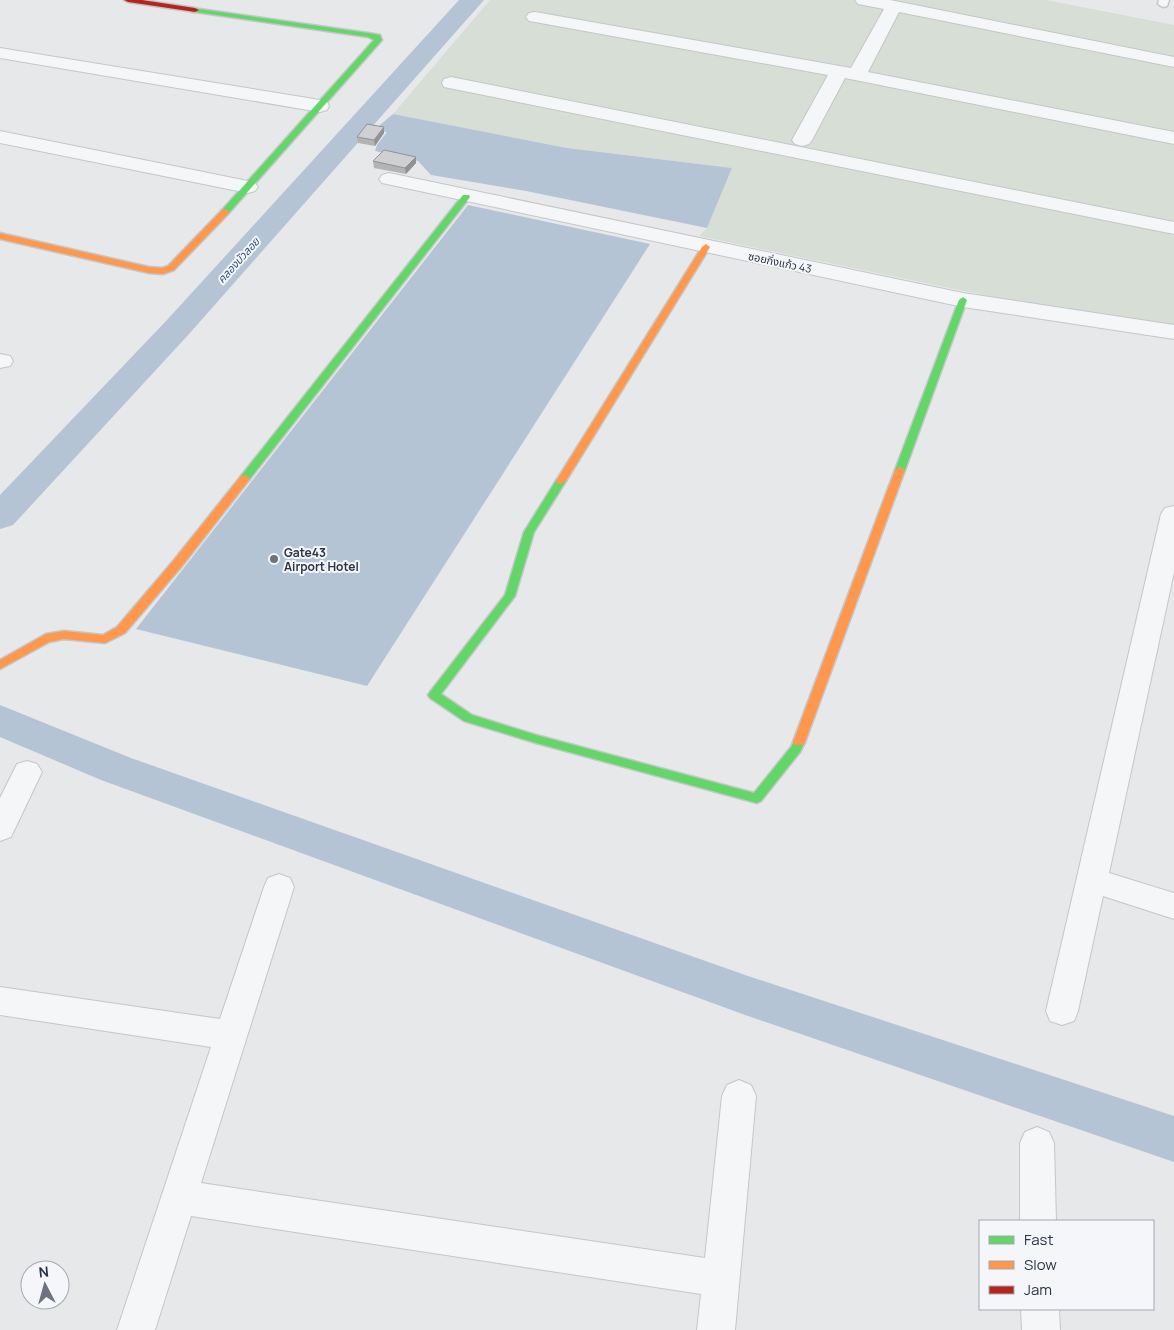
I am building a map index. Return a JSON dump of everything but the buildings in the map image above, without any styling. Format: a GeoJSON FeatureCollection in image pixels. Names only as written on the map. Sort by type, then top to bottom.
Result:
{"type":"FeatureCollection","features":[{"type":"Feature","properties":{"kind":"street"},"geometry":{"type":"LineString","coordinates":[[0,236],[149,270],[163,271],[171,268],[248,187],[378,40],[377,37],[128,0]]}},
{"type":"Feature","properties":{"kind":"street"},"geometry":{"type":"LineString","coordinates":[[864,0],[1174,62]]}},
{"type":"Feature","properties":{"kind":"street"},"geometry":{"type":"LineString","coordinates":[[802,140],[894,6]]}},
{"type":"Feature","properties":{"kind":"street"},"geometry":{"type":"LineString","coordinates":[[535,17],[848,73],[1174,138]]}},
{"type":"Feature","properties":{"kind":"street"},"geometry":{"type":"LineString","coordinates":[[0,53],[320,106]]}},
{"type":"Feature","properties":{"kind":"street"},"geometry":{"type":"LineString","coordinates":[[450,83],[1174,228]]}},
{"type":"Feature","properties":{"kind":"street"},"geometry":{"type":"LineString","coordinates":[[0,137],[248,187]]}},
{"type":"Feature","properties":{"kind":"street","name":"ซอยกิ่งแก้ว 43"},"geometry":{"type":"LineString","coordinates":[[389,179],[466,197],[963,300],[1174,332]]}},
{"type":"Feature","properties":{"kind":"street"},"geometry":{"type":"LineString","coordinates":[[0,664],[46,638],[64,636],[105,639],[121,630],[178,564],[466,197]]}},
{"type":"Feature","properties":{"kind":"street"},"geometry":{"type":"LineString","coordinates":[[706,247],[529,532],[510,596],[434,695],[468,718],[536,739],[757,798],[796,749],[963,300]]}},
{"type":"Feature","properties":{"kind":"street"},"geometry":{"type":"LineString","coordinates":[[1062,1011],[1174,514]]}},
{"type":"Feature","properties":{"kind":"street"},"geometry":{"type":"LineString","coordinates":[[0,828],[27,772]]}},
{"type":"Feature","properties":{"kind":"street"},"geometry":{"type":"LineString","coordinates":[[1092,880],[1174,906]]}},
{"type":"Feature","properties":{"kind":"street"},"geometry":{"type":"LineString","coordinates":[[136,1330],[278,887]]}},
{"type":"Feature","properties":{"kind":"street"},"geometry":{"type":"LineString","coordinates":[[0,1001],[231,1035]]}},
{"type":"Feature","properties":{"kind":"street"},"geometry":{"type":"LineString","coordinates":[[716,1330],[739,1096]]}},
{"type":"Feature","properties":{"kind":"street"},"geometry":{"type":"LineString","coordinates":[[1037,1143],[1038,1220]]}},
{"type":"Feature","properties":{"kind":"street"},"geometry":{"type":"LineString","coordinates":[[179,1197],[721,1279]]}},
{"type":"Feature","properties":{"kind":"street"},"geometry":{"type":"LineString","coordinates":[[1040,1310],[1041,1330]]}},
{"type":"Feature","properties":{"kind":"shaded area"},"geometry":{"type":"Polygon","coordinates":[[[490,0],[1046,0],[1174,25],[1174,331],[964,291],[699,236],[707,228],[732,168],[567,148],[393,114],[490,0]]]}},
{"type":"Feature","properties":{"kind":"water"},"geometry":{"type":"Polygon","coordinates":[[[393,114],[567,148],[732,168],[707,228],[526,191],[431,175],[418,161],[375,151],[377,145],[387,132],[374,130],[393,114]]]}},
{"type":"Feature","properties":{"kind":"water"},"geometry":{"type":"Polygon","coordinates":[[[468,205],[650,244],[367,686],[136,629],[468,205]]]}},
{"type":"Feature","properties":{"kind":"waterway","name":"คลองบัวลอย"},"geometry":{"type":"LineString","coordinates":[[0,517],[178,327],[472,0]]}},
{"type":"Feature","properties":{"kind":"waterway"},"geometry":{"type":"LineString","coordinates":[[0,720],[116,769],[748,996],[1174,1139]]}},
{"type":"Feature","properties":{"kind":"traffic: fast"},"geometry":{"type":"LineString","coordinates":[[195,10],[368,35],[377,37],[378,40],[225,212]]}},
{"type":"Feature","properties":{"kind":"traffic: fast"},"geometry":{"type":"LineString","coordinates":[[245,478],[466,197]]}},
{"type":"Feature","properties":{"kind":"traffic: fast"},"geometry":{"type":"LineString","coordinates":[[900,470],[963,300]]}},
{"type":"Feature","properties":{"kind":"traffic: fast"},"geometry":{"type":"LineString","coordinates":[[561,481],[529,532],[510,596],[434,695],[468,718],[536,739],[757,798],[796,749],[799,742]]}},
{"type":"Feature","properties":{"kind":"traffic: slow"},"geometry":{"type":"LineString","coordinates":[[0,236],[149,270],[163,271],[171,268],[225,212]]}},
{"type":"Feature","properties":{"kind":"traffic: slow"},"geometry":{"type":"LineString","coordinates":[[561,481],[706,247]]}},
{"type":"Feature","properties":{"kind":"traffic: slow"},"geometry":{"type":"LineString","coordinates":[[799,742],[900,470]]}},
{"type":"Feature","properties":{"kind":"traffic: slow"},"geometry":{"type":"LineString","coordinates":[[0,665],[46,638],[64,635],[105,639],[121,630],[178,563],[245,478]]}},
{"type":"Feature","properties":{"kind":"traffic: jam"},"geometry":{"type":"LineString","coordinates":[[128,0],[195,10]]}},
{"type":"Feature","properties":{"kind":"place","name":"Gate43 Airport Hotel"},"geometry":{"type":"Point","coordinates":[274,559]}}]}
